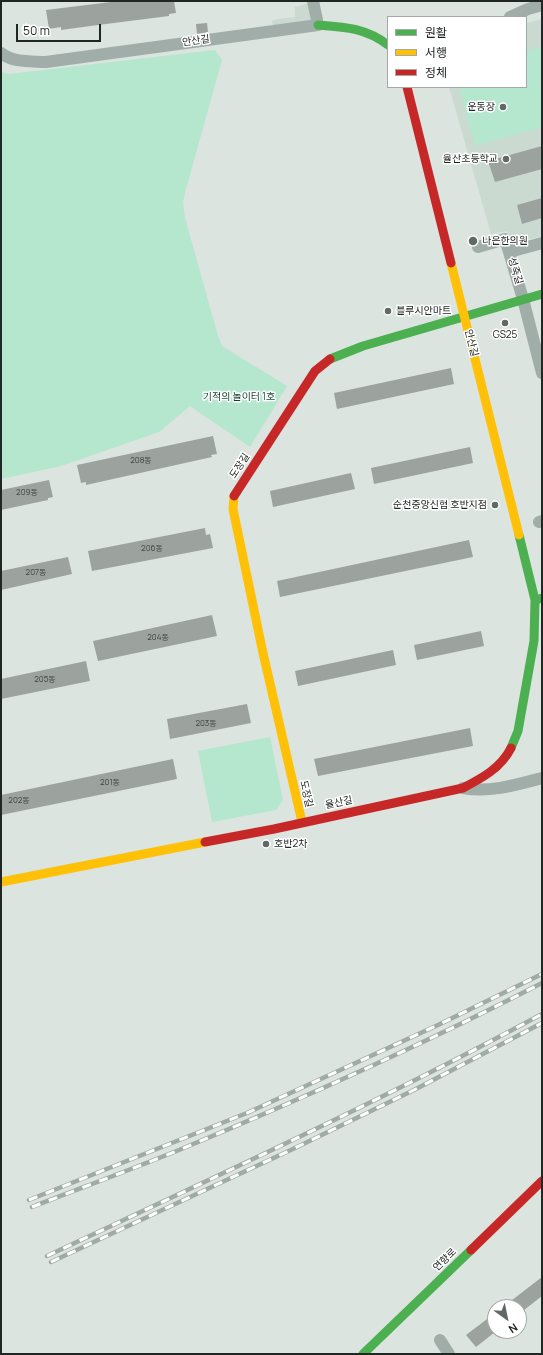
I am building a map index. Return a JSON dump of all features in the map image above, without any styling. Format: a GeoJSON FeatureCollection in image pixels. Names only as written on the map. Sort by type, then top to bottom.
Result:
{"type":"FeatureCollection","features":[{"type":"Feature","properties":{"kind":"street"},"geometry":{"type":"LineString","coordinates":[[313,1],[318,25]]}},
{"type":"Feature","properties":{"kind":"street"},"geometry":{"type":"LineString","coordinates":[[512,16],[542,5]]}},
{"type":"Feature","properties":{"kind":"street","name":"안산길"},"geometry":{"type":"LineString","coordinates":[[1,53],[5,57],[17,61],[46,62],[318,25],[367,31],[379,36],[387,44]]}},
{"type":"Feature","properties":{"kind":"street","name":"안산길"},"geometry":{"type":"LineString","coordinates":[[407,88],[464,317],[538,599]]}},
{"type":"Feature","properties":{"kind":"street"},"geometry":{"type":"LineString","coordinates":[[478,247],[505,239],[509,252]]}},
{"type":"Feature","properties":{"kind":"street","name":"성죽길"},"geometry":{"type":"LineString","coordinates":[[542,243],[509,252],[542,373]]}},
{"type":"Feature","properties":{"kind":"street","name":"도장길"},"geometry":{"type":"LineString","coordinates":[[302,822],[263,653],[234,517],[234,496],[315,371],[325,361],[363,346],[542,294]]}},
{"type":"Feature","properties":{"kind":"street","name":"율산길"},"geometry":{"type":"LineString","coordinates":[[1,882],[302,822],[463,788],[490,774],[502,763],[514,744],[518,731],[534,641],[538,599]]}},
{"type":"Feature","properties":{"kind":"street"},"geometry":{"type":"LineString","coordinates":[[463,788],[485,790],[542,778]]}},
{"type":"Feature","properties":{"kind":"street","name":"연향로"},"geometry":{"type":"LineString","coordinates":[[363,1354],[542,1181]]}},
{"type":"Feature","properties":{"kind":"street"},"geometry":{"type":"LineString","coordinates":[[440,1340],[449,1354]]}},
{"type":"Feature","properties":{"kind":"shaded area"},"geometry":{"type":"Polygon","coordinates":[[[310,3],[314,22],[273,27],[272,20],[295,17],[295,7],[310,3]]]}},
{"type":"Feature","properties":{"kind":"shaded area","name":"율산초등학교"},"geometry":{"type":"Polygon","coordinates":[[[542,19],[542,236],[514,243],[507,231],[491,234],[449,88],[527,88],[527,23],[542,19]]]}},
{"type":"Feature","properties":{"kind":"green space","name":"운동장"},"geometry":{"type":"Polygon","coordinates":[[[542,46],[542,127],[475,146],[459,88],[527,88],[527,51],[542,46]]]}},
{"type":"Feature","properties":{"kind":"green space","name":"기적의 놀이터 1호"},"geometry":{"type":"Polygon","coordinates":[[[215,50],[222,60],[186,189],[183,202],[185,218],[222,346],[287,386],[250,447],[190,406],[159,432],[61,466],[1,479],[1,72],[9,74],[215,50]]]}},
{"type":"Feature","properties":{"kind":"green space"},"geometry":{"type":"Polygon","coordinates":[[[270,737],[283,800],[276,810],[212,822],[198,751],[270,737]]]}},
{"type":"Feature","properties":{"kind":"building"},"geometry":{"type":"Polygon","coordinates":[[[119,1],[174,1],[176,13],[169,14],[169,16],[61,30],[61,27],[49,29],[46,10],[119,1]]]}},
{"type":"Feature","properties":{"kind":"building"},"geometry":{"type":"Polygon","coordinates":[[[207,23],[208,32],[197,34],[196,24],[207,23]]]}},
{"type":"Feature","properties":{"kind":"building"},"geometry":{"type":"Polygon","coordinates":[[[542,146],[542,169],[495,182],[488,161],[542,146]]]}},
{"type":"Feature","properties":{"kind":"building"},"geometry":{"type":"Polygon","coordinates":[[[542,198],[542,218],[522,224],[517,205],[542,198]]]}},
{"type":"Feature","properties":{"kind":"building"},"geometry":{"type":"Polygon","coordinates":[[[451,368],[454,384],[337,409],[334,393],[451,368]]]}},
{"type":"Feature","properties":{"kind":"building"},"geometry":{"type":"Polygon","coordinates":[[[213,436],[217,454],[211,455],[212,457],[86,485],[86,482],[81,483],[77,465],[213,436]]]}},
{"type":"Feature","properties":{"kind":"building"},"geometry":{"type":"Polygon","coordinates":[[[470,447],[473,463],[374,484],[371,468],[470,447]]]}},
{"type":"Feature","properties":{"kind":"building"},"geometry":{"type":"Polygon","coordinates":[[[351,473],[355,489],[273,507],[270,491],[351,473]]]}},
{"type":"Feature","properties":{"kind":"building"},"geometry":{"type":"Polygon","coordinates":[[[49,480],[53,497],[48,498],[48,500],[1,510],[1,490],[49,480]]]}},
{"type":"Feature","properties":{"kind":"building"},"geometry":{"type":"Polygon","coordinates":[[[205,528],[206,535],[210,534],[213,548],[92,571],[88,551],[205,528]]]}},
{"type":"Feature","properties":{"kind":"building"},"geometry":{"type":"Polygon","coordinates":[[[469,540],[473,557],[280,597],[277,581],[469,540]]]}},
{"type":"Feature","properties":{"kind":"building"},"geometry":{"type":"Polygon","coordinates":[[[68,557],[72,574],[1,590],[1,571],[68,557]]]}},
{"type":"Feature","properties":{"kind":"building"},"geometry":{"type":"Polygon","coordinates":[[[212,615],[217,636],[98,661],[93,641],[212,615]]]}},
{"type":"Feature","properties":{"kind":"building"},"geometry":{"type":"Polygon","coordinates":[[[481,631],[484,646],[417,660],[414,645],[481,631]]]}},
{"type":"Feature","properties":{"kind":"building"},"geometry":{"type":"Polygon","coordinates":[[[393,650],[396,665],[298,686],[295,671],[393,650]]]}},
{"type":"Feature","properties":{"kind":"building"},"geometry":{"type":"Polygon","coordinates":[[[86,661],[90,681],[1,699],[1,679],[86,661]]]}},
{"type":"Feature","properties":{"kind":"building"},"geometry":{"type":"Polygon","coordinates":[[[247,704],[251,723],[170,739],[167,719],[247,704]]]}},
{"type":"Feature","properties":{"kind":"building"},"geometry":{"type":"Polygon","coordinates":[[[470,728],[473,746],[318,776],[314,759],[470,728]]]}},
{"type":"Feature","properties":{"kind":"building"},"geometry":{"type":"Polygon","coordinates":[[[173,759],[177,779],[1,815],[1,795],[173,759]]]}},
{"type":"Feature","properties":{"kind":"building"},"geometry":{"type":"Polygon","coordinates":[[[542,1277],[542,1296],[527,1308],[527,1299],[513,1299],[542,1277]]]}},
{"type":"Feature","properties":{"kind":"building"},"geometry":{"type":"Polygon","coordinates":[[[487,1319],[487,1338],[476,1347],[466,1335],[487,1319]]]}},
{"type":"Feature","properties":{"kind":"railway"},"geometry":{"type":"LineString","coordinates":[[29,1200],[247,1113],[438,1025],[542,974]]}},
{"type":"Feature","properties":{"kind":"railway"},"geometry":{"type":"LineString","coordinates":[[32,1207],[161,1157],[271,1111],[408,1049],[542,983]]}},
{"type":"Feature","properties":{"kind":"railway"},"geometry":{"type":"LineString","coordinates":[[47,1256],[420,1078],[542,1014]]}},
{"type":"Feature","properties":{"kind":"railway"},"geometry":{"type":"LineString","coordinates":[[51,1262],[295,1148],[414,1090],[542,1023]]}},
{"type":"Feature","properties":{"kind":"traffic: fast"},"geometry":{"type":"LineString","coordinates":[[318,25],[355,29],[372,35],[387,44]]}},
{"type":"Feature","properties":{"kind":"traffic: fast"},"geometry":{"type":"LineString","coordinates":[[330,359],[363,346],[542,294]]}},
{"type":"Feature","properties":{"kind":"traffic: fast"},"geometry":{"type":"LineString","coordinates":[[519,535],[535,600]]}},
{"type":"Feature","properties":{"kind":"traffic: fast"},"geometry":{"type":"LineString","coordinates":[[511,748],[518,731],[534,641],[535,600],[542,598]]}},
{"type":"Feature","properties":{"kind":"traffic: fast"},"geometry":{"type":"LineString","coordinates":[[363,1354],[471,1250]]}},
{"type":"Feature","properties":{"kind":"traffic: slow"},"geometry":{"type":"LineString","coordinates":[[451,263],[519,535]]}},
{"type":"Feature","properties":{"kind":"traffic: slow"},"geometry":{"type":"LineString","coordinates":[[234,496],[233,509],[263,653],[302,822]]}},
{"type":"Feature","properties":{"kind":"traffic: slow"},"geometry":{"type":"LineString","coordinates":[[1,882],[205,842]]}},
{"type":"Feature","properties":{"kind":"traffic: jam"},"geometry":{"type":"LineString","coordinates":[[407,88],[451,263]]}},
{"type":"Feature","properties":{"kind":"traffic: jam"},"geometry":{"type":"LineString","coordinates":[[234,496],[315,371],[330,359]]}},
{"type":"Feature","properties":{"kind":"traffic: jam"},"geometry":{"type":"LineString","coordinates":[[205,842],[274,829],[463,788],[490,772],[502,761],[511,748]]}},
{"type":"Feature","properties":{"kind":"traffic: jam"},"geometry":{"type":"LineString","coordinates":[[471,1250],[542,1181]]}},
{"type":"Feature","properties":{"kind":"place","name":"운동장"},"geometry":{"type":"Point","coordinates":[503,107]}},
{"type":"Feature","properties":{"kind":"place","name":"율산초등학교"},"geometry":{"type":"Point","coordinates":[506,159]}},
{"type":"Feature","properties":{"kind":"place","name":"나은한의원"},"geometry":{"type":"Point","coordinates":[473,241]}},
{"type":"Feature","properties":{"kind":"place","name":"블루시안마트"},"geometry":{"type":"Point","coordinates":[388,311]}},
{"type":"Feature","properties":{"kind":"place","name":"GS25"},"geometry":{"type":"Point","coordinates":[505,323]}},
{"type":"Feature","properties":{"kind":"place","name":"순천중앙신협 호반지점"},"geometry":{"type":"Point","coordinates":[495,505]}},
{"type":"Feature","properties":{"kind":"place","name":"호반2차"},"geometry":{"type":"Point","coordinates":[266,844]}}]}
